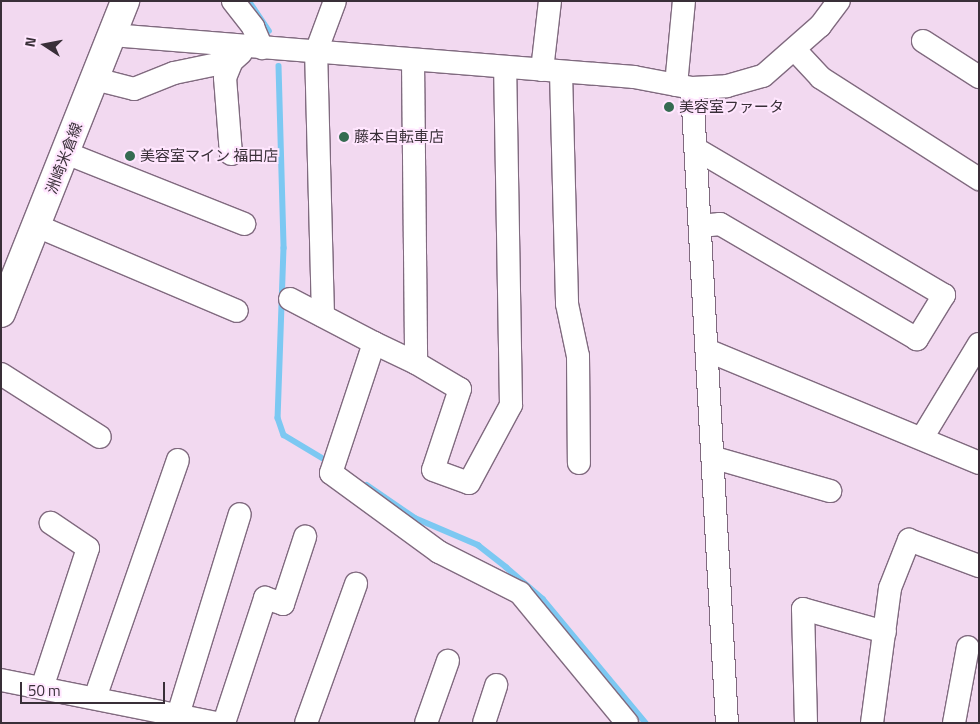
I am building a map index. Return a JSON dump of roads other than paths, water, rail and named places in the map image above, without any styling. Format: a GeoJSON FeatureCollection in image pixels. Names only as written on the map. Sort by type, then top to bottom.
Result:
{"type":"FeatureCollection","features":[{"type":"Feature","properties":{"kind":"main road","name":"洲崎米倉線"},"geometry":{"type":"LineString","coordinates":[[1,313],[66,153],[124,1]]}},
{"type":"Feature","properties":{"kind":"street"},"geometry":{"type":"LineString","coordinates":[[233,1],[252,27],[255,47]]}},
{"type":"Feature","properties":{"kind":"street"},"geometry":{"type":"LineString","coordinates":[[323,316],[316,52],[335,1]]}},
{"type":"Feature","properties":{"kind":"street"},"geometry":{"type":"LineString","coordinates":[[550,1],[552,71],[567,304],[578,356],[579,463]]}},
{"type":"Feature","properties":{"kind":"street"},"geometry":{"type":"LineString","coordinates":[[684,1],[684,86],[696,149],[715,458],[727,723]]}},
{"type":"Feature","properties":{"kind":"street"},"geometry":{"type":"LineString","coordinates":[[112,35],[552,71],[684,86],[726,86],[763,76],[795,50],[839,1]]}},
{"type":"Feature","properties":{"kind":"street"},"geometry":{"type":"LineString","coordinates":[[923,41],[979,77]]}},
{"type":"Feature","properties":{"kind":"street"},"geometry":{"type":"LineString","coordinates":[[95,79],[134,89],[174,73],[232,61],[255,47]]}},
{"type":"Feature","properties":{"kind":"street"},"geometry":{"type":"LineString","coordinates":[[795,50],[821,78],[979,178]]}},
{"type":"Feature","properties":{"kind":"street"},"geometry":{"type":"LineString","coordinates":[[413,60],[416,363]]}},
{"type":"Feature","properties":{"kind":"street"},"geometry":{"type":"LineString","coordinates":[[231,154],[225,78],[232,61]]}},
{"type":"Feature","properties":{"kind":"street"},"geometry":{"type":"LineString","coordinates":[[290,299],[416,363],[460,389],[432,470],[469,483],[511,405],[504,67]]}},
{"type":"Feature","properties":{"kind":"street"},"geometry":{"type":"LineString","coordinates":[[696,149],[944,295],[917,339],[720,224],[701,226]]}},
{"type":"Feature","properties":{"kind":"street"},"geometry":{"type":"LineString","coordinates":[[66,153],[244,224]]}},
{"type":"Feature","properties":{"kind":"street"},"geometry":{"type":"LineString","coordinates":[[37,226],[237,311]]}},
{"type":"Feature","properties":{"kind":"street"},"geometry":{"type":"LineString","coordinates":[[374,342],[333,464],[439,552],[520,593],[627,723]]}},
{"type":"Feature","properties":{"kind":"street"},"geometry":{"type":"LineString","coordinates":[[922,438],[979,344]]}},
{"type":"Feature","properties":{"kind":"street"},"geometry":{"type":"LineString","coordinates":[[709,351],[979,463]]}},
{"type":"Feature","properties":{"kind":"street"},"geometry":{"type":"LineString","coordinates":[[1,374],[100,437]]}},
{"type":"Feature","properties":{"kind":"street"},"geometry":{"type":"LineString","coordinates":[[715,458],[830,491]]}},
{"type":"Feature","properties":{"kind":"street"},"geometry":{"type":"LineString","coordinates":[[95,698],[178,460]]}},
{"type":"Feature","properties":{"kind":"street"},"geometry":{"type":"LineString","coordinates":[[178,715],[240,514]]}},
{"type":"Feature","properties":{"kind":"street"},"geometry":{"type":"LineString","coordinates":[[42,688],[88,548],[51,523]]}},
{"type":"Feature","properties":{"kind":"street"},"geometry":{"type":"LineString","coordinates":[[224,723],[265,598],[283,604],[305,537]]}},
{"type":"Feature","properties":{"kind":"street"},"geometry":{"type":"LineString","coordinates":[[872,723],[890,588],[909,540],[979,566]]}},
{"type":"Feature","properties":{"kind":"street"},"geometry":{"type":"LineString","coordinates":[[306,723],[356,584]]}},
{"type":"Feature","properties":{"kind":"street"},"geometry":{"type":"LineString","coordinates":[[806,723],[803,609],[884,632]]}},
{"type":"Feature","properties":{"kind":"street"},"geometry":{"type":"LineString","coordinates":[[954,723],[970,684],[968,647]]}},
{"type":"Feature","properties":{"kind":"street"},"geometry":{"type":"LineString","coordinates":[[426,723],[448,660]]}},
{"type":"Feature","properties":{"kind":"street"},"geometry":{"type":"LineString","coordinates":[[1,680],[217,723]]}},
{"type":"Feature","properties":{"kind":"street"},"geometry":{"type":"LineString","coordinates":[[484,723],[496,685]]}},
{"type":"Feature","properties":{"kind":"waterway"},"geometry":{"type":"LineString","coordinates":[[249,1],[269,31]]}},
{"type":"Feature","properties":{"kind":"waterway"},"geometry":{"type":"LineString","coordinates":[[279,66],[284,248],[278,418],[284,435],[329,462]]}},
{"type":"Feature","properties":{"kind":"waterway"},"geometry":{"type":"LineString","coordinates":[[367,485],[415,518],[478,545],[506,567],[543,599],[646,723]]}},
{"type":"Feature","properties":{"kind":"place","name":"美容室ファータ"},"geometry":{"type":"Point","coordinates":[669,107]}},
{"type":"Feature","properties":{"kind":"place","name":"藤本自転車店"},"geometry":{"type":"Point","coordinates":[344,137]}},
{"type":"Feature","properties":{"kind":"place","name":"美容室マイン 福田店"},"geometry":{"type":"Point","coordinates":[130,156]}}]}
